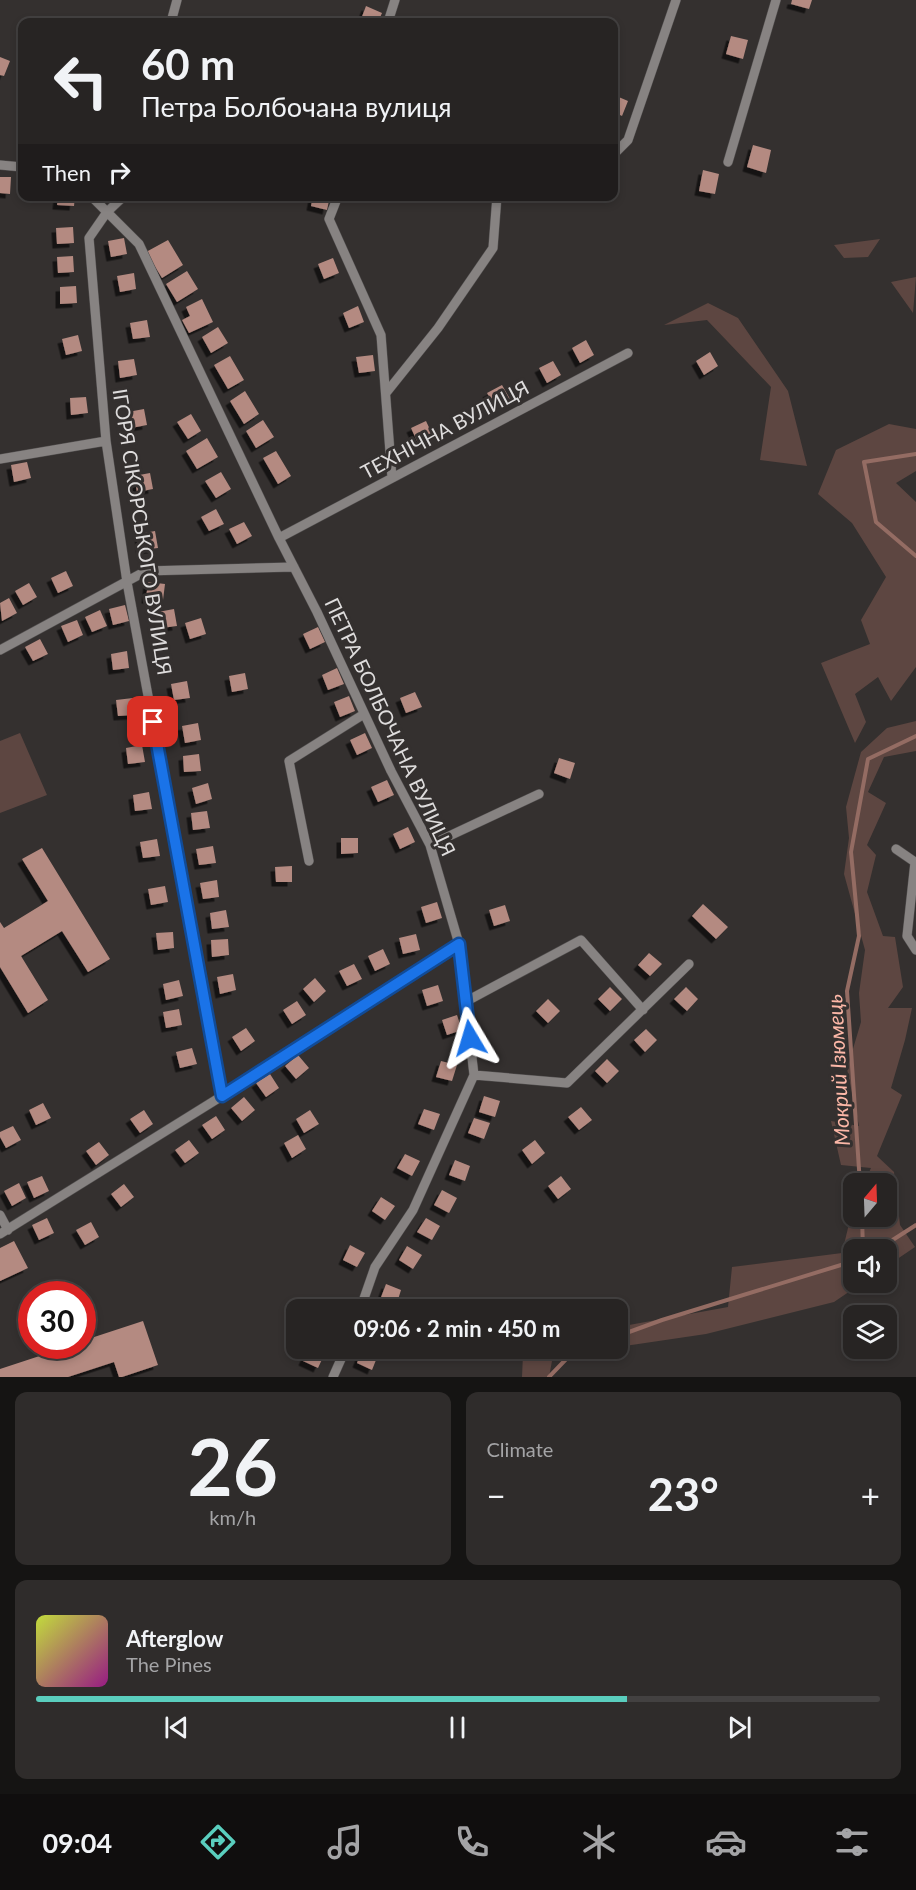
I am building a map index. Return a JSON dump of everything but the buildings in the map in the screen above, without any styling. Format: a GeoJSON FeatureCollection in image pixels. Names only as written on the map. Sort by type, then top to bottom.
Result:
{"type":"FeatureCollection","features":[{"type":"Feature","properties":{"kind":"street"},"geometry":{"type":"LineString","coordinates":[[172,18],[177,0]]}},
{"type":"Feature","properties":{"kind":"street"},"geometry":{"type":"LineString","coordinates":[[389,18],[395,0]]}},
{"type":"Feature","properties":{"kind":"street"},"geometry":{"type":"LineString","coordinates":[[618,150],[628,140],[676,0]]}},
{"type":"Feature","properties":{"kind":"street"},"geometry":{"type":"LineString","coordinates":[[728,162],[776,0]]}},
{"type":"Feature","properties":{"kind":"street"},"geometry":{"type":"LineString","coordinates":[[0,165],[18,166]]}},
{"type":"Feature","properties":{"kind":"street","name":"ПЕТРА БОЛБОЧАНА ВУЛИЦЯ"},"geometry":{"type":"LineString","coordinates":[[96,201],[139,244],[391,771],[430,845],[459,944],[474,1075]]}},
{"type":"Feature","properties":{"kind":"street","name":"ІГОРЯ СІКОРСЬКОГО ВУЛИЦЯ"},"geometry":{"type":"LineString","coordinates":[[119,201],[89,238],[106,441],[127,582],[222,1096]]}},
{"type":"Feature","properties":{"kind":"street"},"geometry":{"type":"LineString","coordinates":[[336,201],[329,219],[381,335],[392,478]]}},
{"type":"Feature","properties":{"kind":"street"},"geometry":{"type":"LineString","coordinates":[[386,393],[438,328],[493,248],[497,201]]}},
{"type":"Feature","properties":{"kind":"street","name":"ТЕХНІЧНА ВУЛИЦЯ"},"geometry":{"type":"LineString","coordinates":[[279,538],[628,353]]}},
{"type":"Feature","properties":{"kind":"street"},"geometry":{"type":"LineString","coordinates":[[0,459],[106,441]]}},
{"type":"Feature","properties":{"kind":"street"},"geometry":{"type":"LineString","coordinates":[[0,650],[146,571],[294,567]]}},
{"type":"Feature","properties":{"kind":"street"},"geometry":{"type":"LineString","coordinates":[[309,861],[289,761],[364,714]]}},
{"type":"Feature","properties":{"kind":"street"},"geometry":{"type":"LineString","coordinates":[[430,845],[539,794]]}},
{"type":"Feature","properties":{"kind":"street"},"geometry":{"type":"LineString","coordinates":[[896,849],[915,862],[907,936],[916,950]]}},
{"type":"Feature","properties":{"kind":"street"},"geometry":{"type":"LineString","coordinates":[[465,1002],[581,940],[643,1010]]}},
{"type":"Feature","properties":{"kind":"street"},"geometry":{"type":"LineString","coordinates":[[0,1215],[4,1232],[459,944]]}},
{"type":"Feature","properties":{"kind":"street"},"geometry":{"type":"LineString","coordinates":[[364,1299],[375,1267],[413,1210],[474,1075],[567,1083],[689,964]]}},
{"type":"Feature","properties":{"kind":"street"},"geometry":{"type":"LineString","coordinates":[[333,1377],[341,1359]]}},
{"type":"Feature","properties":{"kind":"shaded area"},"geometry":{"type":"Polygon","coordinates":[[[880,239],[868,257],[844,258],[834,245],[880,239]]]}},
{"type":"Feature","properties":{"kind":"shaded area"},"geometry":{"type":"Polygon","coordinates":[[[916,277],[913,313],[891,282],[916,277]]]}},
{"type":"Feature","properties":{"kind":"shaded area"},"geometry":{"type":"Polygon","coordinates":[[[708,303],[738,318],[788,391],[807,466],[760,460],[771,387],[707,320],[664,325],[708,303]]]}},
{"type":"Feature","properties":{"kind":"shaded area"},"geometry":{"type":"Polygon","coordinates":[[[889,424],[916,429],[916,471],[896,483],[916,502],[916,667],[891,701],[878,677],[855,694],[866,722],[855,743],[821,663],[870,644],[861,620],[886,577],[852,523],[818,494],[836,450],[889,424]]]}},
{"type":"Feature","properties":{"kind":"shaded area"},"geometry":{"type":"Polygon","coordinates":[[[916,721],[916,751],[884,757],[868,792],[886,803],[867,845],[876,855],[867,892],[883,936],[895,937],[903,987],[888,1008],[912,1008],[891,1088],[902,1095],[877,1156],[894,1173],[869,1173],[871,1168],[841,1165],[831,1121],[859,1126],[847,1069],[861,1022],[859,993],[865,950],[844,874],[849,838],[846,807],[861,752],[887,728],[916,721]]]}},
{"type":"Feature","properties":{"kind":"shaded area"},"geometry":{"type":"Polygon","coordinates":[[[20,733],[47,795],[0,813],[0,741],[20,733]]]}},
{"type":"Feature","properties":{"kind":"shaded area"},"geometry":{"type":"Polygon","coordinates":[[[897,1198],[900,1225],[915,1247],[897,1259],[897,1239],[845,1239],[848,1227],[897,1227],[897,1198]]]}},
{"type":"Feature","properties":{"kind":"shaded area"},"geometry":{"type":"Polygon","coordinates":[[[843,1249],[843,1293],[847,1293],[834,1302],[706,1334],[628,1346],[628,1325],[728,1307],[732,1267],[842,1253],[843,1249]]]}},
{"type":"Feature","properties":{"kind":"shaded area"},"geometry":{"type":"Polygon","coordinates":[[[523,1359],[562,1359],[552,1361],[549,1377],[522,1377],[523,1359]]]}},
{"type":"Feature","properties":{"kind":"waterway","name":"Мокрий Ізюмець"},"geometry":{"type":"LineString","coordinates":[[916,454],[864,462],[876,522],[916,556]]}},
{"type":"Feature","properties":{"kind":"waterway","name":"Мокрий Ізюмець"},"geometry":{"type":"LineString","coordinates":[[859,1173],[847,991],[859,936],[851,852],[868,759],[916,736]]}},
{"type":"Feature","properties":{"kind":"waterway"},"geometry":{"type":"LineString","coordinates":[[894,1239],[916,1225]]}},
{"type":"Feature","properties":{"kind":"waterway","name":"Мокрий Ізюмець"},"geometry":{"type":"LineString","coordinates":[[862,1227],[863,1239]]}},
{"type":"Feature","properties":{"kind":"waterway","name":"Мокрий Ізюмець"},"geometry":{"type":"LineString","coordinates":[[628,1332],[843,1264]]}},
{"type":"Feature","properties":{"kind":"waterway","name":"Мокрий Ізюмець"},"geometry":{"type":"LineString","coordinates":[[549,1377],[566,1359]]}},
{"type":"Feature","properties":{"kind":"route"},"geometry":{"type":"LineString","coordinates":[[153,722],[222,1096],[459,944],[470,1038]]}}]}
